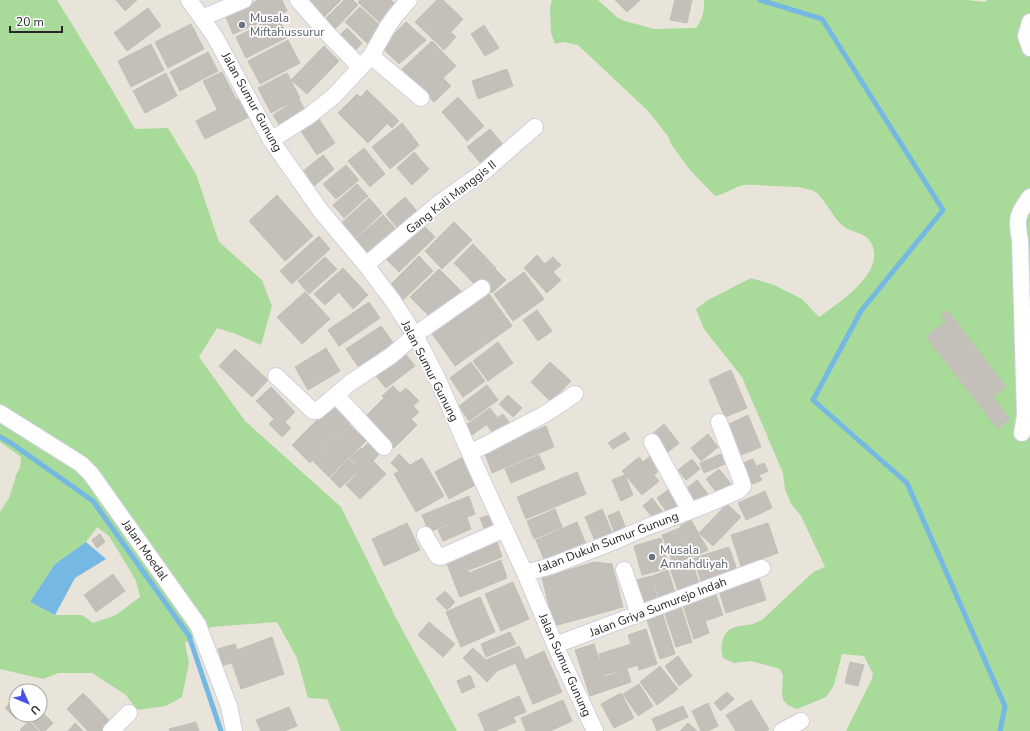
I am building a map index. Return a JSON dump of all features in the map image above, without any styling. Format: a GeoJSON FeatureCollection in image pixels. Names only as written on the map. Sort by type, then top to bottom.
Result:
{"type":"FeatureCollection","features":[{"type":"Feature","properties":{"kind":"street","name":"Jalan Sumur Gunung"},"geometry":{"type":"LineString","coordinates":[[189,0],[215,37],[271,140],[320,210],[366,265],[393,301],[415,335],[437,378],[525,573],[555,645],[595,731]]}},
{"type":"Feature","properties":{"kind":"street"},"geometry":{"type":"LineString","coordinates":[[202,18],[244,0]]}},
{"type":"Feature","properties":{"kind":"street"},"geometry":{"type":"LineString","coordinates":[[298,0],[360,68]]}},
{"type":"Feature","properties":{"kind":"street"},"geometry":{"type":"LineString","coordinates":[[271,140],[309,116],[334,96],[371,56],[388,26],[409,0]]}},
{"type":"Feature","properties":{"kind":"street"},"geometry":{"type":"LineString","coordinates":[[1030,22],[1026,36],[1030,48]]}},
{"type":"Feature","properties":{"kind":"street"},"geometry":{"type":"LineString","coordinates":[[371,56],[421,98]]}},
{"type":"Feature","properties":{"kind":"street","name":"Gang Kali Manggis II"},"geometry":{"type":"LineString","coordinates":[[366,265],[438,204],[486,170],[535,127]]}},
{"type":"Feature","properties":{"kind":"street"},"geometry":{"type":"LineString","coordinates":[[1022,433],[1025,416],[1020,240],[1017,225],[1021,209],[1030,196]]}},
{"type":"Feature","properties":{"kind":"street"},"geometry":{"type":"LineString","coordinates":[[276,376],[313,411],[317,411],[350,383],[392,355],[415,335],[482,288]]}},
{"type":"Feature","properties":{"kind":"street"},"geometry":{"type":"LineString","coordinates":[[470,453],[545,414],[575,394]]}},
{"type":"Feature","properties":{"kind":"street"},"geometry":{"type":"LineString","coordinates":[[336,395],[384,447]]}},
{"type":"Feature","properties":{"kind":"street","name":"Jalan Moedal"},"geometry":{"type":"LineString","coordinates":[[0,413],[81,464],[91,474],[198,624],[229,706],[234,731]]}},
{"type":"Feature","properties":{"kind":"street","name":"Jalan Dukuh Sumur Gunung"},"geometry":{"type":"LineString","coordinates":[[525,573],[551,566],[738,492],[743,486],[720,422]]}},
{"type":"Feature","properties":{"kind":"street","name":"Jalan Dukuh Sumur Gunung"},"geometry":{"type":"LineString","coordinates":[[652,442],[690,511]]}},
{"type":"Feature","properties":{"kind":"street"},"geometry":{"type":"LineString","coordinates":[[425,535],[434,553],[441,557],[505,529]]}},
{"type":"Feature","properties":{"kind":"street","name":"Jalan Griya Sumurejo Indah"},"geometry":{"type":"LineString","coordinates":[[555,645],[762,568]]}},
{"type":"Feature","properties":{"kind":"street"},"geometry":{"type":"LineString","coordinates":[[624,570],[639,614]]}},
{"type":"Feature","properties":{"kind":"street"},"geometry":{"type":"LineString","coordinates":[[111,731],[129,713]]}},
{"type":"Feature","properties":{"kind":"street"},"geometry":{"type":"LineString","coordinates":[[782,731],[801,721]]}},
{"type":"Feature","properties":{"kind":"green space"},"geometry":{"type":"Polygon","coordinates":[[[0,0],[57,0],[135,129],[168,128],[196,174],[219,242],[262,280],[272,306],[261,345],[236,334],[217,328],[199,357],[245,421],[341,507],[396,618],[457,731],[341,731],[327,699],[308,698],[297,658],[277,622],[211,627],[185,643],[189,663],[182,697],[166,706],[137,710],[126,695],[92,673],[59,673],[43,679],[0,669],[0,512],[9,498],[16,475],[20,468],[21,457],[0,442],[0,0]],[[97,527],[86,542],[55,564],[30,602],[55,615],[82,615],[93,623],[116,615],[140,597],[136,581],[109,536],[97,527]]]}},
{"type":"Feature","properties":{"kind":"green space"},"geometry":{"type":"Polygon","coordinates":[[[552,0],[598,0],[618,18],[654,29],[696,28],[703,15],[704,0],[966,0],[985,2],[987,0],[1030,0],[1030,731],[846,731],[873,674],[864,656],[842,654],[834,685],[826,697],[797,709],[789,706],[783,700],[783,676],[780,669],[751,661],[734,663],[723,658],[722,644],[725,634],[728,631],[735,627],[753,624],[762,620],[809,576],[815,571],[825,567],[801,516],[791,504],[785,489],[783,473],[742,377],[704,329],[696,309],[708,300],[751,278],[774,285],[802,299],[819,317],[859,285],[873,263],[874,252],[870,241],[864,235],[845,228],[835,218],[817,193],[812,190],[797,187],[749,185],[740,186],[715,196],[690,170],[671,144],[668,136],[648,111],[578,45],[563,42],[555,44],[551,33],[550,8],[552,0]]]}},
{"type":"Feature","properties":{"kind":"water"},"geometry":{"type":"Polygon","coordinates":[[[86,542],[106,559],[75,578],[55,615],[30,602],[55,564],[86,542]]]}},
{"type":"Feature","properties":{"kind":"building"},"geometry":{"type":"Polygon","coordinates":[[[116,0],[137,0],[125,11],[116,0]]]}},
{"type":"Feature","properties":{"kind":"building","name":"Musala Miftahussurur"},"geometry":{"type":"Polygon","coordinates":[[[259,0],[282,0],[287,11],[233,34],[225,15],[259,0]]]}},
{"type":"Feature","properties":{"kind":"building"},"geometry":{"type":"Polygon","coordinates":[[[311,0],[341,0],[321,20],[306,5],[311,0]]]}},
{"type":"Feature","properties":{"kind":"building"},"geometry":{"type":"Polygon","coordinates":[[[344,0],[353,0],[358,5],[334,30],[324,20],[344,0]]]}},
{"type":"Feature","properties":{"kind":"building"},"geometry":{"type":"Polygon","coordinates":[[[360,0],[391,0],[398,7],[381,24],[358,2],[360,0]]]}},
{"type":"Feature","properties":{"kind":"building"},"geometry":{"type":"Polygon","coordinates":[[[437,0],[443,0],[463,19],[451,32],[456,37],[444,50],[415,22],[437,0]]]}},
{"type":"Feature","properties":{"kind":"building"},"geometry":{"type":"Polygon","coordinates":[[[615,0],[640,0],[627,12],[615,0]]]}},
{"type":"Feature","properties":{"kind":"building"},"geometry":{"type":"Polygon","coordinates":[[[675,0],[692,0],[687,23],[670,20],[675,0]]]}},
{"type":"Feature","properties":{"kind":"building"},"geometry":{"type":"Polygon","coordinates":[[[360,7],[384,29],[369,45],[345,22],[360,7]]]}},
{"type":"Feature","properties":{"kind":"building"},"geometry":{"type":"Polygon","coordinates":[[[148,8],[161,26],[127,51],[114,33],[148,8]]]}},
{"type":"Feature","properties":{"kind":"building"},"geometry":{"type":"Polygon","coordinates":[[[277,16],[288,37],[246,58],[236,37],[277,16]]]}},
{"type":"Feature","properties":{"kind":"building"},"geometry":{"type":"Polygon","coordinates":[[[406,22],[426,40],[399,64],[381,47],[406,22]]]}},
{"type":"Feature","properties":{"kind":"building"},"geometry":{"type":"Polygon","coordinates":[[[191,24],[204,49],[168,68],[155,42],[191,24]]]}},
{"type":"Feature","properties":{"kind":"building"},"geometry":{"type":"Polygon","coordinates":[[[484,25],[499,48],[485,56],[471,34],[484,25]]]}},
{"type":"Feature","properties":{"kind":"building"},"geometry":{"type":"Polygon","coordinates":[[[347,28],[362,43],[353,53],[337,38],[347,28]]]}},
{"type":"Feature","properties":{"kind":"building"},"geometry":{"type":"Polygon","coordinates":[[[288,40],[300,63],[260,84],[248,61],[288,40]]]}},
{"type":"Feature","properties":{"kind":"building"},"geometry":{"type":"Polygon","coordinates":[[[432,41],[456,66],[443,78],[451,86],[434,102],[402,69],[432,41]]]}},
{"type":"Feature","properties":{"kind":"building"},"geometry":{"type":"Polygon","coordinates":[[[151,44],[164,70],[131,87],[118,61],[151,44]]]}},
{"type":"Feature","properties":{"kind":"building"},"geometry":{"type":"Polygon","coordinates":[[[324,46],[339,61],[307,94],[291,80],[324,46]]]}},
{"type":"Feature","properties":{"kind":"building"},"geometry":{"type":"Polygon","coordinates":[[[208,52],[218,71],[180,91],[170,72],[208,52]]]}},
{"type":"Feature","properties":{"kind":"building"},"geometry":{"type":"Polygon","coordinates":[[[507,69],[513,86],[478,99],[472,81],[507,69]]]}},
{"type":"Feature","properties":{"kind":"building"},"geometry":{"type":"Polygon","coordinates":[[[222,72],[236,99],[217,109],[203,81],[222,72]]]}},
{"type":"Feature","properties":{"kind":"building"},"geometry":{"type":"Polygon","coordinates":[[[166,73],[177,96],[145,113],[133,91],[166,73]]]}},
{"type":"Feature","properties":{"kind":"building"},"geometry":{"type":"Polygon","coordinates":[[[287,73],[300,98],[271,113],[258,88],[287,73]]]}},
{"type":"Feature","properties":{"kind":"building"},"geometry":{"type":"Polygon","coordinates":[[[367,90],[399,121],[392,128],[361,97],[367,90]]]}},
{"type":"Feature","properties":{"kind":"building"},"geometry":{"type":"Polygon","coordinates":[[[357,94],[388,123],[368,143],[338,113],[357,94]]]}},
{"type":"Feature","properties":{"kind":"building"},"geometry":{"type":"Polygon","coordinates":[[[458,97],[484,126],[467,141],[442,112],[458,97]]]}},
{"type":"Feature","properties":{"kind":"building"},"geometry":{"type":"Polygon","coordinates":[[[239,98],[249,117],[205,139],[196,121],[239,98]]]}},
{"type":"Feature","properties":{"kind":"building"},"geometry":{"type":"Polygon","coordinates":[[[299,99],[306,112],[281,128],[273,115],[299,99]]]}},
{"type":"Feature","properties":{"kind":"building"},"geometry":{"type":"Polygon","coordinates":[[[319,119],[335,143],[317,155],[301,131],[319,119]]]}},
{"type":"Feature","properties":{"kind":"building"},"geometry":{"type":"Polygon","coordinates":[[[402,123],[419,145],[390,169],[372,147],[402,123]]]}},
{"type":"Feature","properties":{"kind":"building"},"geometry":{"type":"Polygon","coordinates":[[[490,129],[505,147],[483,166],[467,147],[490,129]]]}},
{"type":"Feature","properties":{"kind":"building"},"geometry":{"type":"Polygon","coordinates":[[[364,148],[385,174],[370,187],[348,161],[364,148]]]}},
{"type":"Feature","properties":{"kind":"building"},"geometry":{"type":"Polygon","coordinates":[[[414,152],[429,169],[412,185],[397,168],[414,152]]]}},
{"type":"Feature","properties":{"kind":"building"},"geometry":{"type":"Polygon","coordinates":[[[323,155],[334,169],[314,186],[302,172],[323,155]]]}},
{"type":"Feature","properties":{"kind":"building"},"geometry":{"type":"Polygon","coordinates":[[[346,165],[359,180],[336,199],[323,184],[346,165]]]}},
{"type":"Feature","properties":{"kind":"building"},"geometry":{"type":"Polygon","coordinates":[[[357,184],[368,196],[344,218],[333,205],[357,184]]]}},
{"type":"Feature","properties":{"kind":"building"},"geometry":{"type":"Polygon","coordinates":[[[277,195],[313,236],[285,261],[249,221],[277,195]]]}},
{"type":"Feature","properties":{"kind":"building"},"geometry":{"type":"Polygon","coordinates":[[[405,197],[421,216],[402,233],[386,214],[405,197]]]}},
{"type":"Feature","properties":{"kind":"building"},"geometry":{"type":"Polygon","coordinates":[[[369,198],[382,213],[351,242],[337,227],[369,198]]]}},
{"type":"Feature","properties":{"kind":"building"},"geometry":{"type":"Polygon","coordinates":[[[383,215],[397,230],[365,258],[351,243],[383,215]]]}},
{"type":"Feature","properties":{"kind":"building"},"geometry":{"type":"Polygon","coordinates":[[[454,222],[472,240],[442,269],[425,251],[454,222]]]}},
{"type":"Feature","properties":{"kind":"building"},"geometry":{"type":"Polygon","coordinates":[[[422,224],[435,237],[399,272],[386,259],[422,224]]]}},
{"type":"Feature","properties":{"kind":"building"},"geometry":{"type":"Polygon","coordinates":[[[319,236],[330,249],[292,284],[280,271],[319,236]]]}},
{"type":"Feature","properties":{"kind":"building"},"geometry":{"type":"Polygon","coordinates":[[[473,244],[506,280],[492,293],[481,283],[477,287],[454,263],[473,244]]]}},
{"type":"Feature","properties":{"kind":"building"},"geometry":{"type":"Polygon","coordinates":[[[537,255],[545,264],[553,257],[561,265],[553,272],[561,280],[547,293],[524,268],[537,255]]]}},
{"type":"Feature","properties":{"kind":"building"},"geometry":{"type":"Polygon","coordinates":[[[419,256],[433,271],[402,301],[388,287],[419,256]]]}},
{"type":"Feature","properties":{"kind":"building"},"geometry":{"type":"Polygon","coordinates":[[[325,257],[337,269],[309,294],[298,281],[325,257]]]}},
{"type":"Feature","properties":{"kind":"building"},"geometry":{"type":"Polygon","coordinates":[[[343,268],[368,295],[353,309],[339,292],[325,305],[314,294],[343,268]]]}},
{"type":"Feature","properties":{"kind":"building"},"geometry":{"type":"Polygon","coordinates":[[[439,269],[462,292],[434,321],[410,297],[439,269]]]}},
{"type":"Feature","properties":{"kind":"building"},"geometry":{"type":"Polygon","coordinates":[[[524,272],[544,299],[513,321],[494,294],[524,272]]]}},
{"type":"Feature","properties":{"kind":"building"},"geometry":{"type":"Polygon","coordinates":[[[487,291],[512,326],[455,366],[431,332],[487,291]]]}},
{"type":"Feature","properties":{"kind":"building"},"geometry":{"type":"Polygon","coordinates":[[[305,292],[330,319],[302,344],[277,317],[305,292]]]}},
{"type":"Feature","properties":{"kind":"building"},"geometry":{"type":"Polygon","coordinates":[[[369,302],[380,318],[339,346],[328,330],[369,302]]]}},
{"type":"Feature","properties":{"kind":"building"},"geometry":{"type":"Polygon","coordinates":[[[537,310],[552,331],[538,341],[523,320],[537,310]]]}},
{"type":"Feature","properties":{"kind":"building"},"geometry":{"type":"Polygon","coordinates":[[[947,310],[1006,387],[993,397],[1010,419],[998,429],[926,337],[946,321],[941,315],[947,310]]]}},
{"type":"Feature","properties":{"kind":"building"},"geometry":{"type":"Polygon","coordinates":[[[381,326],[397,348],[362,372],[346,349],[381,326]]]}},
{"type":"Feature","properties":{"kind":"building"},"geometry":{"type":"Polygon","coordinates":[[[498,342],[513,363],[488,381],[473,361],[498,342]]]}},
{"type":"Feature","properties":{"kind":"building"},"geometry":{"type":"Polygon","coordinates":[[[326,348],[340,371],[308,390],[295,367],[326,348]]]}},
{"type":"Feature","properties":{"kind":"building"},"geometry":{"type":"Polygon","coordinates":[[[235,349],[268,380],[252,397],[219,366],[235,349]]]}},
{"type":"Feature","properties":{"kind":"building"},"geometry":{"type":"Polygon","coordinates":[[[404,352],[415,366],[386,388],[375,375],[404,352]]]}},
{"type":"Feature","properties":{"kind":"building"},"geometry":{"type":"Polygon","coordinates":[[[471,362],[485,381],[463,397],[450,378],[471,362]]]}},
{"type":"Feature","properties":{"kind":"building"},"geometry":{"type":"Polygon","coordinates":[[[550,362],[571,381],[551,402],[531,382],[550,362]]]}},
{"type":"Feature","properties":{"kind":"building"},"geometry":{"type":"Polygon","coordinates":[[[731,370],[747,408],[725,417],[709,380],[731,370]]]}},
{"type":"Feature","properties":{"kind":"building"},"geometry":{"type":"Polygon","coordinates":[[[487,385],[498,400],[469,421],[459,406],[487,385]]]}},
{"type":"Feature","properties":{"kind":"building"},"geometry":{"type":"Polygon","coordinates":[[[393,386],[400,393],[406,388],[419,401],[413,406],[419,412],[411,419],[417,425],[394,448],[364,418],[384,398],[382,396],[393,386]]]}},
{"type":"Feature","properties":{"kind":"building"},"geometry":{"type":"Polygon","coordinates":[[[271,387],[295,412],[285,422],[291,428],[282,437],[269,424],[274,419],[256,401],[271,387]]]}},
{"type":"Feature","properties":{"kind":"building"},"geometry":{"type":"Polygon","coordinates":[[[508,395],[522,408],[513,417],[499,404],[508,395]]]}},
{"type":"Feature","properties":{"kind":"building"},"geometry":{"type":"Polygon","coordinates":[[[332,405],[350,424],[310,463],[292,445],[332,405]]]}},
{"type":"Feature","properties":{"kind":"building"},"geometry":{"type":"Polygon","coordinates":[[[490,408],[497,417],[472,435],[465,426],[490,408]]]}},
{"type":"Feature","properties":{"kind":"building"},"geometry":{"type":"Polygon","coordinates":[[[503,414],[510,423],[494,435],[487,425],[503,414]]]}},
{"type":"Feature","properties":{"kind":"building"},"geometry":{"type":"Polygon","coordinates":[[[748,415],[761,447],[739,456],[725,426],[748,415]]]}},
{"type":"Feature","properties":{"kind":"building"},"geometry":{"type":"Polygon","coordinates":[[[664,424],[679,443],[666,454],[651,435],[664,424]]]}},
{"type":"Feature","properties":{"kind":"building"},"geometry":{"type":"Polygon","coordinates":[[[350,425],[366,441],[329,477],[313,461],[350,425]]]}},
{"type":"Feature","properties":{"kind":"building"},"geometry":{"type":"Polygon","coordinates":[[[546,426],[554,447],[492,473],[484,451],[546,426]]]}},
{"type":"Feature","properties":{"kind":"building"},"geometry":{"type":"Polygon","coordinates":[[[625,432],[630,439],[613,449],[608,443],[625,432]]]}},
{"type":"Feature","properties":{"kind":"building"},"geometry":{"type":"Polygon","coordinates":[[[708,434],[718,447],[701,461],[691,448],[708,434]]]}},
{"type":"Feature","properties":{"kind":"building"},"geometry":{"type":"Polygon","coordinates":[[[369,442],[380,453],[373,461],[386,474],[360,499],[346,485],[361,470],[350,458],[369,442]]]}},
{"type":"Feature","properties":{"kind":"building"},"geometry":{"type":"Polygon","coordinates":[[[399,454],[410,465],[422,458],[444,496],[416,512],[394,474],[399,471],[391,463],[399,454]]]}},
{"type":"Feature","properties":{"kind":"building"},"geometry":{"type":"Polygon","coordinates":[[[721,454],[725,464],[704,473],[700,463],[721,454]]]}},
{"type":"Feature","properties":{"kind":"building"},"geometry":{"type":"Polygon","coordinates":[[[539,455],[545,469],[511,483],[505,469],[539,455]]]}},
{"type":"Feature","properties":{"kind":"building"},"geometry":{"type":"Polygon","coordinates":[[[650,456],[661,469],[654,475],[659,481],[642,495],[622,471],[639,457],[643,462],[650,456]]]}},
{"type":"Feature","properties":{"kind":"building"},"geometry":{"type":"Polygon","coordinates":[[[463,457],[477,484],[449,499],[435,472],[463,457]]]}},
{"type":"Feature","properties":{"kind":"building"},"geometry":{"type":"Polygon","coordinates":[[[349,459],[360,470],[340,488],[330,478],[349,459]]]}},
{"type":"Feature","properties":{"kind":"building"},"geometry":{"type":"Polygon","coordinates":[[[692,459],[700,469],[686,480],[678,470],[692,459]]]}},
{"type":"Feature","properties":{"kind":"building"},"geometry":{"type":"Polygon","coordinates":[[[753,459],[756,466],[764,463],[768,471],[759,475],[762,480],[748,486],[739,465],[753,459]]]}},
{"type":"Feature","properties":{"kind":"building"},"geometry":{"type":"Polygon","coordinates":[[[719,469],[731,484],[718,494],[706,479],[719,469]]]}},
{"type":"Feature","properties":{"kind":"building"},"geometry":{"type":"Polygon","coordinates":[[[577,472],[586,494],[526,519],[517,497],[577,472]]]}},
{"type":"Feature","properties":{"kind":"building"},"geometry":{"type":"Polygon","coordinates":[[[625,475],[633,495],[621,501],[612,480],[625,475]]]}},
{"type":"Feature","properties":{"kind":"building"},"geometry":{"type":"Polygon","coordinates":[[[697,480],[708,494],[693,506],[682,492],[697,480]]]}},
{"type":"Feature","properties":{"kind":"building"},"geometry":{"type":"Polygon","coordinates":[[[669,489],[683,509],[671,518],[657,498],[669,489]]]}},
{"type":"Feature","properties":{"kind":"building"},"geometry":{"type":"Polygon","coordinates":[[[765,491],[772,508],[746,520],[738,503],[765,491]]]}},
{"type":"Feature","properties":{"kind":"building"},"geometry":{"type":"Polygon","coordinates":[[[469,496],[475,514],[429,532],[422,515],[469,496]]]}},
{"type":"Feature","properties":{"kind":"building"},"geometry":{"type":"Polygon","coordinates":[[[652,498],[662,511],[653,518],[643,506],[652,498]]]}},
{"type":"Feature","properties":{"kind":"building"},"geometry":{"type":"Polygon","coordinates":[[[727,504],[741,517],[713,546],[699,533],[727,504]]]}},
{"type":"Feature","properties":{"kind":"building"},"geometry":{"type":"Polygon","coordinates":[[[555,509],[562,527],[534,539],[527,521],[555,509]]]}},
{"type":"Feature","properties":{"kind":"building"},"geometry":{"type":"Polygon","coordinates":[[[602,509],[613,535],[596,543],[585,517],[602,509]]]}},
{"type":"Feature","properties":{"kind":"building"},"geometry":{"type":"Polygon","coordinates":[[[619,511],[627,531],[616,536],[608,516],[619,511]]]}},
{"type":"Feature","properties":{"kind":"building"},"geometry":{"type":"Polygon","coordinates":[[[490,515],[495,530],[486,533],[480,518],[490,515]]]}},
{"type":"Feature","properties":{"kind":"building"},"geometry":{"type":"Polygon","coordinates":[[[467,518],[471,529],[443,541],[438,530],[467,518]]]}},
{"type":"Feature","properties":{"kind":"building"},"geometry":{"type":"Polygon","coordinates":[[[691,520],[708,550],[692,557],[680,526],[691,520]]]}},
{"type":"Feature","properties":{"kind":"building"},"geometry":{"type":"Polygon","coordinates":[[[577,522],[587,547],[546,564],[536,540],[577,522]]]}},
{"type":"Feature","properties":{"kind":"building"},"geometry":{"type":"Polygon","coordinates":[[[407,523],[420,550],[384,566],[372,539],[407,523]]]}},
{"type":"Feature","properties":{"kind":"building"},"geometry":{"type":"Polygon","coordinates":[[[768,523],[778,553],[741,566],[731,535],[768,523]]]}},
{"type":"Feature","properties":{"kind":"building"},"geometry":{"type":"Polygon","coordinates":[[[680,528],[691,557],[673,564],[662,535],[680,528]]]}},
{"type":"Feature","properties":{"kind":"building"},"geometry":{"type":"Polygon","coordinates":[[[100,534],[105,542],[97,548],[92,540],[100,534]]]}},
{"type":"Feature","properties":{"kind":"building","name":"Musala Annahdliyah"},"geometry":{"type":"Polygon","coordinates":[[[661,538],[669,568],[642,575],[634,546],[661,538]]]}},
{"type":"Feature","properties":{"kind":"building"},"geometry":{"type":"Polygon","coordinates":[[[497,542],[502,557],[469,570],[463,556],[497,542]]]}},
{"type":"Feature","properties":{"kind":"building"},"geometry":{"type":"Polygon","coordinates":[[[729,547],[738,573],[702,585],[694,558],[729,547]]]}},
{"type":"Feature","properties":{"kind":"building"},"geometry":{"type":"Polygon","coordinates":[[[463,558],[469,573],[501,560],[507,578],[460,597],[447,564],[463,558]]]}},
{"type":"Feature","properties":{"kind":"building"},"geometry":{"type":"Polygon","coordinates":[[[692,561],[701,590],[680,597],[670,568],[692,561]]]}},
{"type":"Feature","properties":{"kind":"building"},"geometry":{"type":"Polygon","coordinates":[[[594,562],[612,564],[623,607],[554,626],[542,578],[594,562]]]}},
{"type":"Feature","properties":{"kind":"building"},"geometry":{"type":"Polygon","coordinates":[[[668,570],[677,599],[661,604],[652,576],[668,570]]]}},
{"type":"Feature","properties":{"kind":"building"},"geometry":{"type":"Polygon","coordinates":[[[113,574],[125,591],[96,612],[84,595],[113,574]]]}},
{"type":"Feature","properties":{"kind":"building"},"geometry":{"type":"Polygon","coordinates":[[[651,576],[659,604],[642,610],[633,581],[651,576]]]}},
{"type":"Feature","properties":{"kind":"building"},"geometry":{"type":"Polygon","coordinates":[[[759,578],[766,600],[726,613],[719,591],[759,578]]]}},
{"type":"Feature","properties":{"kind":"building"},"geometry":{"type":"Polygon","coordinates":[[[513,582],[529,619],[501,631],[485,594],[513,582]]]}},
{"type":"Feature","properties":{"kind":"building"},"geometry":{"type":"Polygon","coordinates":[[[445,591],[455,602],[447,610],[436,599],[445,591]]]}},
{"type":"Feature","properties":{"kind":"building"},"geometry":{"type":"Polygon","coordinates":[[[716,595],[723,615],[705,621],[709,633],[694,639],[683,605],[716,595]]]}},
{"type":"Feature","properties":{"kind":"building"},"geometry":{"type":"Polygon","coordinates":[[[480,597],[495,632],[461,647],[446,612],[480,597]]]}},
{"type":"Feature","properties":{"kind":"building"},"geometry":{"type":"Polygon","coordinates":[[[681,606],[692,642],[676,647],[664,611],[681,606]]]}},
{"type":"Feature","properties":{"kind":"building"},"geometry":{"type":"Polygon","coordinates":[[[662,612],[675,654],[660,659],[646,617],[662,612]]]}},
{"type":"Feature","properties":{"kind":"building"},"geometry":{"type":"Polygon","coordinates":[[[429,622],[455,644],[443,657],[418,635],[429,622]]]}},
{"type":"Feature","properties":{"kind":"building"},"geometry":{"type":"Polygon","coordinates":[[[646,629],[657,664],[639,670],[638,665],[605,675],[599,654],[631,644],[628,635],[646,629]]]}},
{"type":"Feature","properties":{"kind":"building"},"geometry":{"type":"Polygon","coordinates":[[[510,632],[516,644],[486,657],[481,644],[510,632]]]}},
{"type":"Feature","properties":{"kind":"building"},"geometry":{"type":"Polygon","coordinates":[[[272,637],[284,674],[241,689],[232,663],[223,665],[218,649],[235,644],[237,650],[272,637]]]}},
{"type":"Feature","properties":{"kind":"building"},"geometry":{"type":"Polygon","coordinates":[[[594,644],[605,677],[627,669],[631,682],[590,696],[575,650],[594,644]]]}},
{"type":"Feature","properties":{"kind":"building"},"geometry":{"type":"Polygon","coordinates":[[[519,646],[525,659],[497,671],[487,682],[463,658],[473,648],[486,660],[519,646]]]}},
{"type":"Feature","properties":{"kind":"building"},"geometry":{"type":"Polygon","coordinates":[[[544,651],[562,692],[533,704],[516,664],[544,651]]]}},
{"type":"Feature","properties":{"kind":"building"},"geometry":{"type":"Polygon","coordinates":[[[678,656],[692,676],[679,686],[665,666],[678,656]]]}},
{"type":"Feature","properties":{"kind":"building"},"geometry":{"type":"Polygon","coordinates":[[[850,662],[864,665],[858,686],[845,683],[850,662]]]}},
{"type":"Feature","properties":{"kind":"building"},"geometry":{"type":"Polygon","coordinates":[[[660,666],[678,689],[657,705],[640,682],[660,666]]]}},
{"type":"Feature","properties":{"kind":"building"},"geometry":{"type":"Polygon","coordinates":[[[470,675],[475,687],[462,693],[457,681],[470,675]]]}},
{"type":"Feature","properties":{"kind":"building"},"geometry":{"type":"Polygon","coordinates":[[[639,684],[653,706],[638,716],[623,694],[639,684]]]}},
{"type":"Feature","properties":{"kind":"building"},"geometry":{"type":"Polygon","coordinates":[[[727,692],[734,699],[721,711],[714,703],[727,692]]]}},
{"type":"Feature","properties":{"kind":"building"},"geometry":{"type":"Polygon","coordinates":[[[83,693],[111,722],[102,731],[88,731],[67,709],[83,693]]]}},
{"type":"Feature","properties":{"kind":"building"},"geometry":{"type":"Polygon","coordinates":[[[621,693],[634,718],[614,728],[601,704],[621,693]]]}},
{"type":"Feature","properties":{"kind":"building"},"geometry":{"type":"Polygon","coordinates":[[[519,696],[526,712],[513,717],[516,722],[495,731],[485,731],[478,714],[519,696]]]}},
{"type":"Feature","properties":{"kind":"building"},"geometry":{"type":"Polygon","coordinates":[[[563,700],[572,721],[550,731],[526,731],[521,718],[563,700]]]}},
{"type":"Feature","properties":{"kind":"building"},"geometry":{"type":"Polygon","coordinates":[[[751,700],[769,729],[766,731],[736,731],[726,715],[751,700]]]}},
{"type":"Feature","properties":{"kind":"building"},"geometry":{"type":"Polygon","coordinates":[[[708,703],[718,726],[708,731],[701,731],[692,711],[708,703]]]}},
{"type":"Feature","properties":{"kind":"building"},"geometry":{"type":"Polygon","coordinates":[[[683,706],[688,717],[657,731],[652,719],[683,706]]]}},
{"type":"Feature","properties":{"kind":"building"},"geometry":{"type":"Polygon","coordinates":[[[289,707],[297,726],[284,731],[261,731],[256,720],[289,707]]]}},
{"type":"Feature","properties":{"kind":"building"},"geometry":{"type":"Polygon","coordinates":[[[48,718],[53,723],[45,731],[41,731],[33,723],[48,723],[48,718]]]}},
{"type":"Feature","properties":{"kind":"building"},"geometry":{"type":"Polygon","coordinates":[[[196,722],[199,731],[170,731],[169,729],[196,722]]]}},
{"type":"Feature","properties":{"kind":"building"},"geometry":{"type":"Polygon","coordinates":[[[27,723],[31,723],[39,731],[21,731],[20,730],[27,723]]]}},
{"type":"Feature","properties":{"kind":"building"},"geometry":{"type":"Polygon","coordinates":[[[75,723],[83,731],[68,731],[75,723]]]}},
{"type":"Feature","properties":{"kind":"building"},"geometry":{"type":"Polygon","coordinates":[[[688,723],[697,731],[680,731],[688,723]]]}},
{"type":"Feature","properties":{"kind":"waterway"},"geometry":{"type":"LineString","coordinates":[[760,0],[822,19],[943,210],[861,311],[813,400],[907,483],[1005,706],[1000,731]]}},
{"type":"Feature","properties":{"kind":"waterway"},"geometry":{"type":"LineString","coordinates":[[0,437],[11,443],[93,501],[189,636],[221,731]]}},
{"type":"Feature","properties":{"kind":"place","name":"Musala Miftahussurur"},"geometry":{"type":"Point","coordinates":[242,25]}},
{"type":"Feature","properties":{"kind":"place","name":"Musala Annahdliyah"},"geometry":{"type":"Point","coordinates":[652,557]}}]}
